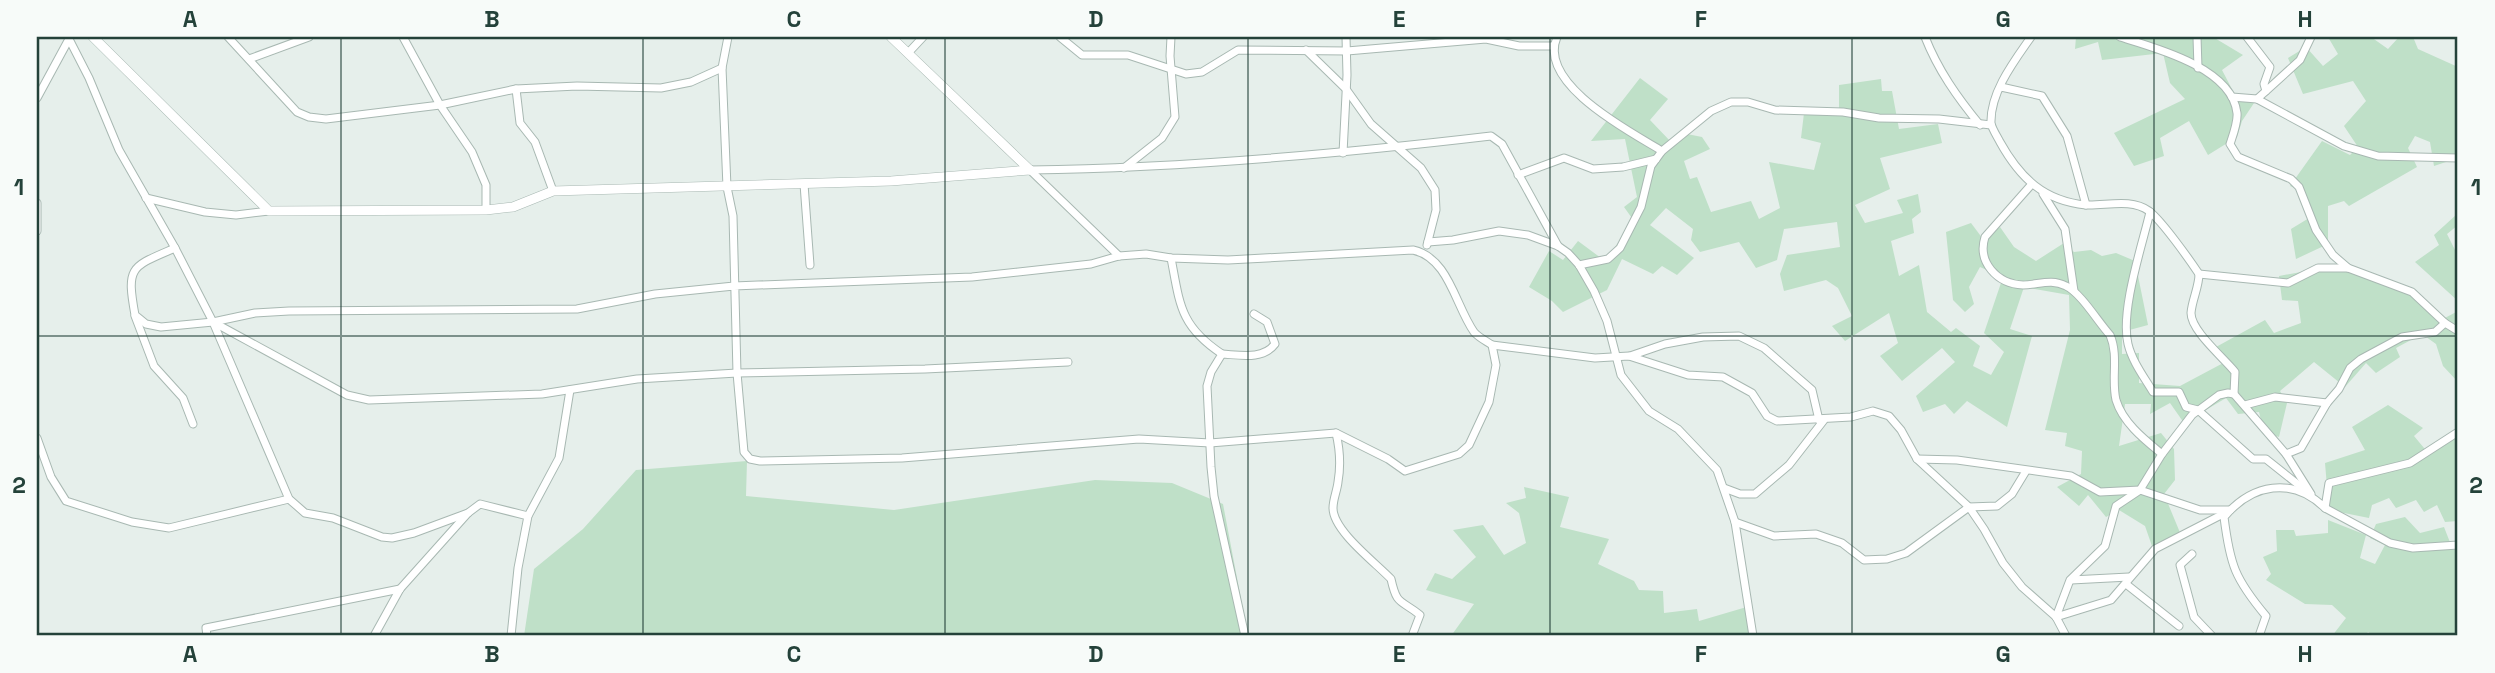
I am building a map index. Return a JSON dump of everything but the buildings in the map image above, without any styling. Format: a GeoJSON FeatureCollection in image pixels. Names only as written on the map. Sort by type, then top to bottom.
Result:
{"type":"FeatureCollection","features":[{"type":"Feature","properties":{"kind":"street"},"geometry":{"type":"LineString","coordinates":[[93,37],[269,212]]}},
{"type":"Feature","properties":{"kind":"street"},"geometry":{"type":"LineString","coordinates":[[228,37],[297,112],[326,119],[440,104],[516,89],[577,86],[661,88],[691,82],[722,68]]}},
{"type":"Feature","properties":{"kind":"street"},"geometry":{"type":"LineString","coordinates":[[248,59],[309,37]]}},
{"type":"Feature","properties":{"kind":"street"},"geometry":{"type":"LineString","coordinates":[[403,37],[440,104],[472,152],[486,185],[486,210]]}},
{"type":"Feature","properties":{"kind":"street"},"geometry":{"type":"LineString","coordinates":[[728,37],[722,68],[727,187],[733,215],[737,373],[744,453],[750,459],[902,458],[1139,439],[1210,443],[1336,433],[1388,459],[1405,471],[1459,454],[1469,445],[1489,402],[1496,365],[1492,345]]}},
{"type":"Feature","properties":{"kind":"street"},"geometry":{"type":"LineString","coordinates":[[891,37],[1119,256]]}},
{"type":"Feature","properties":{"kind":"street"},"geometry":{"type":"LineString","coordinates":[[909,52],[923,37]]}},
{"type":"Feature","properties":{"kind":"street"},"geometry":{"type":"LineString","coordinates":[[1060,37],[1082,55],[1128,55],[1186,74],[1202,72],[1238,50],[1347,51],[1432,40],[1486,39],[1519,46],[1553,46]]}},
{"type":"Feature","properties":{"kind":"street"},"geometry":{"type":"LineString","coordinates":[[1124,169],[1162,138],[1175,117],[1171,37]]}},
{"type":"Feature","properties":{"kind":"street"},"geometry":{"type":"LineString","coordinates":[[1343,153],[1346,37]]}},
{"type":"Feature","properties":{"kind":"street"},"geometry":{"type":"LineString","coordinates":[[1558,37],[1553,46],[1559,68],[1574,90],[1618,126],[1662,151]]}},
{"type":"Feature","properties":{"kind":"street"},"geometry":{"type":"LineString","coordinates":[[1925,37],[1953,93],[1980,125]]}},
{"type":"Feature","properties":{"kind":"street"},"geometry":{"type":"LineString","coordinates":[[2031,37],[1994,101],[1991,125],[2005,150],[2031,185],[2057,199],[2086,205],[2117,202],[2150,212],[2199,274],[2199,287],[2191,312],[2193,322],[2235,372],[2234,394]]}},
{"type":"Feature","properties":{"kind":"street"},"geometry":{"type":"LineString","coordinates":[[2120,37],[2184,57],[2221,81],[2232,97],[2237,114],[2230,144],[2238,157],[2291,179],[2299,187],[2316,230],[2333,255],[2348,268],[2412,292],[2445,323],[2458,331]]}},
{"type":"Feature","properties":{"kind":"street"},"geometry":{"type":"LineString","coordinates":[[2197,37],[2198,68]]}},
{"type":"Feature","properties":{"kind":"street"},"geometry":{"type":"LineString","coordinates":[[2247,37],[2270,67],[2264,84],[2266,91]]}},
{"type":"Feature","properties":{"kind":"street"},"geometry":{"type":"LineString","coordinates":[[2257,99],[2300,60],[2311,37]]}},
{"type":"Feature","properties":{"kind":"street"},"geometry":{"type":"LineString","coordinates":[[37,98],[69,38]]}},
{"type":"Feature","properties":{"kind":"street"},"geometry":{"type":"LineString","coordinates":[[69,38],[119,150],[175,248],[213,322],[289,499],[305,513],[333,518],[382,537],[392,538],[414,533],[468,513]]}},
{"type":"Feature","properties":{"kind":"street"},"geometry":{"type":"LineString","coordinates":[[1306,50],[1346,89],[1371,124],[1421,168],[1435,190],[1436,210],[1424,253]]}},
{"type":"Feature","properties":{"kind":"street"},"geometry":{"type":"LineString","coordinates":[[2001,87],[2042,96],[2067,135],[2086,205]]}},
{"type":"Feature","properties":{"kind":"street"},"geometry":{"type":"LineString","coordinates":[[516,89],[520,123],[536,142],[553,191]]}},
{"type":"Feature","properties":{"kind":"street"},"geometry":{"type":"LineString","coordinates":[[2232,97],[2257,99],[2344,146],[2378,156],[2458,158]]}},
{"type":"Feature","properties":{"kind":"street"},"geometry":{"type":"LineString","coordinates":[[1579,265],[1608,259],[1620,248],[1641,207],[1651,166],[1662,151],[1711,111],[1731,102],[1748,102],[1775,110],[1843,112],[1879,118],[1939,119],[1991,125]]}},
{"type":"Feature","properties":{"kind":"street"},"geometry":{"type":"LineString","coordinates":[[146,198],[205,212],[236,215],[269,212],[486,210],[513,207],[553,191],[891,181],[1030,170],[1124,169],[1343,153],[1491,136],[1502,144],[1558,246]]}},
{"type":"Feature","properties":{"kind":"street"},"geometry":{"type":"LineString","coordinates":[[1518,175],[1564,158],[1593,169],[1623,167],[1657,159]]}},
{"type":"Feature","properties":{"kind":"street"},"geometry":{"type":"LineString","coordinates":[[804,184],[810,265]]}},
{"type":"Feature","properties":{"kind":"street"},"geometry":{"type":"LineString","coordinates":[[2031,185],[1985,237],[1982,246],[1984,262],[1993,273],[2022,285],[2042,281],[2057,282],[2074,291],[2110,335],[2113,344],[2116,399],[2124,418],[2143,439],[2162,454]]}},
{"type":"Feature","properties":{"kind":"street"},"geometry":{"type":"LineString","coordinates":[[2040,191],[2065,229],[2074,291]]}},
{"type":"Feature","properties":{"kind":"street"},"geometry":{"type":"LineString","coordinates":[[37,203],[37,231]]}},
{"type":"Feature","properties":{"kind":"street"},"geometry":{"type":"LineString","coordinates":[[2150,212],[2128,299],[2127,344],[2153,392],[2179,392],[2186,407],[2198,410],[2253,459],[2266,459],[2325,508],[2390,543],[2413,548],[2458,545]]}},
{"type":"Feature","properties":{"kind":"street"},"geometry":{"type":"LineString","coordinates":[[1428,242],[1499,231],[1528,234],[1558,246],[1579,265],[1607,321],[1621,375],[1649,411],[1678,429],[1717,470],[1735,522],[1753,636]]}},
{"type":"Feature","properties":{"kind":"street"},"geometry":{"type":"LineString","coordinates":[[175,248],[141,263],[135,270],[130,286],[135,315],[154,366],[183,398],[193,424]]}},
{"type":"Feature","properties":{"kind":"street"},"geometry":{"type":"LineString","coordinates":[[135,315],[146,324],[161,327],[213,322],[255,313],[289,311],[577,309],[655,293],[734,286],[972,277],[1091,264],[1119,256],[1146,254],[1171,258],[1228,260],[1413,250],[1434,260],[1476,334],[1492,345],[1595,358],[1629,356],[1688,375],[1723,377],[1752,393],[1757,404],[1771,419],[1851,418],[1873,411],[1889,416],[1901,430],[1917,459],[1969,507],[2003,563],[2022,587],[2056,617],[2066,636]]}},
{"type":"Feature","properties":{"kind":"street"},"geometry":{"type":"LineString","coordinates":[[1171,258],[1181,310],[1202,341],[1222,354],[1262,354],[1270,351],[1275,344],[1267,322],[1254,314]]}},
{"type":"Feature","properties":{"kind":"street"},"geometry":{"type":"LineString","coordinates":[[2199,274],[2288,283],[2318,268],[2348,268]]}},
{"type":"Feature","properties":{"kind":"street"},"geometry":{"type":"LineString","coordinates":[[213,322],[347,396],[357,398],[542,394],[637,379],[737,373],[925,369],[1068,362]]}},
{"type":"Feature","properties":{"kind":"street"},"geometry":{"type":"LineString","coordinates":[[2286,454],[2301,447],[2326,403],[2339,389],[2350,369],[2361,359],[2402,337],[2435,332],[2445,323]]}},
{"type":"Feature","properties":{"kind":"street"},"geometry":{"type":"LineString","coordinates":[[1629,356],[1665,344],[1703,337],[1739,336],[1764,348],[1812,390],[1822,420]]}},
{"type":"Feature","properties":{"kind":"street"},"geometry":{"type":"LineString","coordinates":[[1222,354],[1211,372],[1207,386],[1214,496],[1245,636]]}},
{"type":"Feature","properties":{"kind":"street"},"geometry":{"type":"LineString","coordinates":[[511,636],[528,516],[559,458],[570,390]]}},
{"type":"Feature","properties":{"kind":"street"},"geometry":{"type":"LineString","coordinates":[[2056,617],[2070,580],[2105,546],[2116,506],[2140,490],[2162,454],[2198,410],[2219,395],[2234,394],[2245,405],[2286,454],[2311,495]]}},
{"type":"Feature","properties":{"kind":"street"},"geometry":{"type":"LineString","coordinates":[[2245,405],[2275,397],[2326,403]]}},
{"type":"Feature","properties":{"kind":"street"},"geometry":{"type":"LineString","coordinates":[[1724,488],[1740,494],[1755,495],[1789,465],[1822,420]]}},
{"type":"Feature","properties":{"kind":"street"},"geometry":{"type":"LineString","coordinates":[[2325,508],[2329,484],[2410,463],[2458,432]]}},
{"type":"Feature","properties":{"kind":"street"},"geometry":{"type":"LineString","coordinates":[[1336,433],[1341,454],[1338,483],[1333,498],[1336,521],[1391,579],[1393,594],[1399,602],[1420,615],[1412,636]]}},
{"type":"Feature","properties":{"kind":"street"},"geometry":{"type":"LineString","coordinates":[[37,438],[51,477],[66,501],[132,522],[169,528],[289,499]]}},
{"type":"Feature","properties":{"kind":"street"},"geometry":{"type":"LineString","coordinates":[[1917,459],[1956,460],[2071,476],[2100,492],[2140,490],[2200,510],[2230,510]]}},
{"type":"Feature","properties":{"kind":"street"},"geometry":{"type":"LineString","coordinates":[[1735,522],[1774,536],[1816,534],[1842,543],[1864,560],[1887,559],[1906,553],[1969,507],[1997,506],[2012,494],[2026,471]]}},
{"type":"Feature","properties":{"kind":"street"},"geometry":{"type":"LineString","coordinates":[[2259,636],[2266,616],[2242,587],[2228,554],[2224,517],[2245,496],[2281,486],[2311,495]]}},
{"type":"Feature","properties":{"kind":"street"},"geometry":{"type":"LineString","coordinates":[[374,636],[400,589],[468,513],[480,504],[528,516]]}},
{"type":"Feature","properties":{"kind":"street"},"geometry":{"type":"LineString","coordinates":[[2056,617],[2111,600],[2155,549],[2230,510]]}},
{"type":"Feature","properties":{"kind":"street"},"geometry":{"type":"LineString","coordinates":[[2192,554],[2180,565],[2194,617],[2212,636]]}},
{"type":"Feature","properties":{"kind":"street"},"geometry":{"type":"LineString","coordinates":[[2070,580],[2128,581],[2179,626]]}},
{"type":"Feature","properties":{"kind":"street"},"geometry":{"type":"LineString","coordinates":[[207,636],[206,628],[400,589]]}},
{"type":"Feature","properties":{"kind":"green space"},"geometry":{"type":"Polygon","coordinates":[[[2076,37],[2213,37],[2243,55],[2222,70],[2235,95],[2254,103],[2242,121],[2237,137],[2208,155],[2189,121],[2160,138],[2164,156],[2134,166],[2114,133],[2185,99],[2170,83],[2163,53],[2102,60],[2098,42],[2075,49],[2076,37]]]}},
{"type":"Feature","properties":{"kind":"green space"},"geometry":{"type":"Polygon","coordinates":[[[2328,37],[2371,37],[2388,49],[2399,37],[2413,37],[2418,49],[2458,67],[2458,158],[2434,166],[2430,142],[2415,136],[2408,148],[2417,167],[2349,206],[2344,201],[2328,206],[2328,244],[2296,259],[2291,229],[2314,215],[2302,191],[2290,186],[2322,141],[2350,155],[2358,147],[2344,126],[2366,101],[2353,81],[2303,94],[2288,58],[2306,47],[2323,66],[2338,54],[2328,37]]]}},
{"type":"Feature","properties":{"kind":"green space"},"geometry":{"type":"Polygon","coordinates":[[[1640,78],[1668,99],[1650,120],[1672,143],[1682,133],[1702,137],[1710,149],[1684,161],[1690,179],[1697,177],[1711,212],[1751,201],[1759,219],[1780,208],[1769,162],[1814,170],[1821,143],[1801,138],[1804,113],[1839,112],[1839,85],[1881,79],[1882,91],[1892,91],[1899,129],[1938,124],[1942,143],[1880,158],[1890,189],[1855,205],[1865,223],[1903,213],[1897,200],[1918,194],[1921,212],[1912,219],[1914,233],[1891,241],[1899,276],[1919,265],[1927,312],[1951,332],[1956,328],[1980,346],[1973,366],[1991,375],[2004,352],[1984,333],[2003,277],[1980,267],[1969,287],[1974,304],[1965,312],[1953,300],[1946,232],[1971,223],[1983,239],[2000,227],[2014,247],[2036,261],[2064,243],[2074,252],[2091,250],[2102,256],[2116,253],[2135,261],[2148,325],[2122,332],[2122,354],[2139,353],[2139,383],[2180,386],[2227,361],[2216,347],[2265,320],[2274,333],[2301,323],[2298,301],[2282,300],[2279,276],[2334,266],[2411,288],[2443,319],[2458,311],[2458,382],[2443,366],[2436,344],[2422,334],[2396,348],[2400,357],[2376,373],[2366,363],[2345,387],[2314,362],[2280,391],[2287,403],[2279,437],[2264,432],[2259,412],[2238,414],[2226,398],[2184,423],[2170,403],[2150,414],[2151,404],[2125,404],[2119,446],[2161,433],[2174,449],[2175,480],[2164,494],[2181,535],[2153,549],[2145,526],[2119,510],[2106,517],[2088,495],[2079,506],[2057,487],[2081,474],[2082,451],[2065,446],[2067,433],[2045,430],[2070,330],[2069,295],[2024,287],[2010,329],[2032,336],[2007,427],[1967,401],[1954,414],[1945,404],[1923,412],[1916,396],[1955,362],[1942,348],[1902,381],[1880,356],[1898,343],[1889,313],[1845,341],[1832,326],[1852,316],[1838,288],[1826,280],[1784,291],[1780,274],[1787,255],[1840,247],[1837,222],[1784,229],[1777,260],[1756,268],[1739,242],[1700,252],[1691,240],[1693,229],[1666,208],[1650,225],[1694,258],[1677,275],[1662,266],[1653,274],[1622,259],[1607,290],[1563,312],[1552,301],[1529,287],[1549,251],[1563,260],[1578,241],[1605,261],[1634,221],[1624,207],[1637,197],[1625,139],[1591,141],[1640,78]]]}},
{"type":"Feature","properties":{"kind":"green space"},"geometry":{"type":"Polygon","coordinates":[[[2456,215],[2458,225],[2447,234],[2458,256],[2458,301],[2415,262],[2439,245],[2434,235],[2456,215]]]}},
{"type":"Feature","properties":{"kind":"green space"},"geometry":{"type":"Polygon","coordinates":[[[2388,405],[2423,428],[2414,436],[2429,454],[2458,435],[2458,521],[2445,522],[2437,505],[2424,512],[2416,500],[2396,508],[2389,498],[2372,505],[2369,518],[2329,510],[2325,463],[2365,450],[2352,427],[2388,405]]]}},
{"type":"Feature","properties":{"kind":"green space"},"geometry":{"type":"Polygon","coordinates":[[[747,461],[746,496],[894,510],[1095,480],[1172,483],[1223,504],[1248,636],[524,636],[534,569],[583,529],[636,470],[747,461]]]}},
{"type":"Feature","properties":{"kind":"green space"},"geometry":{"type":"Polygon","coordinates":[[[1524,487],[1569,497],[1560,527],[1609,539],[1598,564],[1634,581],[1639,590],[1663,591],[1664,613],[1697,609],[1699,621],[1750,606],[1757,636],[1451,636],[1474,604],[1426,590],[1435,573],[1452,579],[1476,557],[1453,530],[1483,525],[1504,555],[1526,543],[1519,513],[1506,503],[1526,498],[1524,487]]]}},
{"type":"Feature","properties":{"kind":"green space"},"geometry":{"type":"Polygon","coordinates":[[[2405,517],[2420,533],[2444,527],[2453,550],[2458,550],[2458,636],[2373,636],[2368,632],[2365,636],[2332,636],[2346,618],[2332,605],[2305,604],[2266,580],[2271,574],[2263,557],[2277,551],[2276,530],[2294,530],[2296,536],[2328,533],[2328,520],[2366,535],[2360,558],[2375,564],[2385,545],[2370,538],[2376,524],[2405,517]]]}}]}
